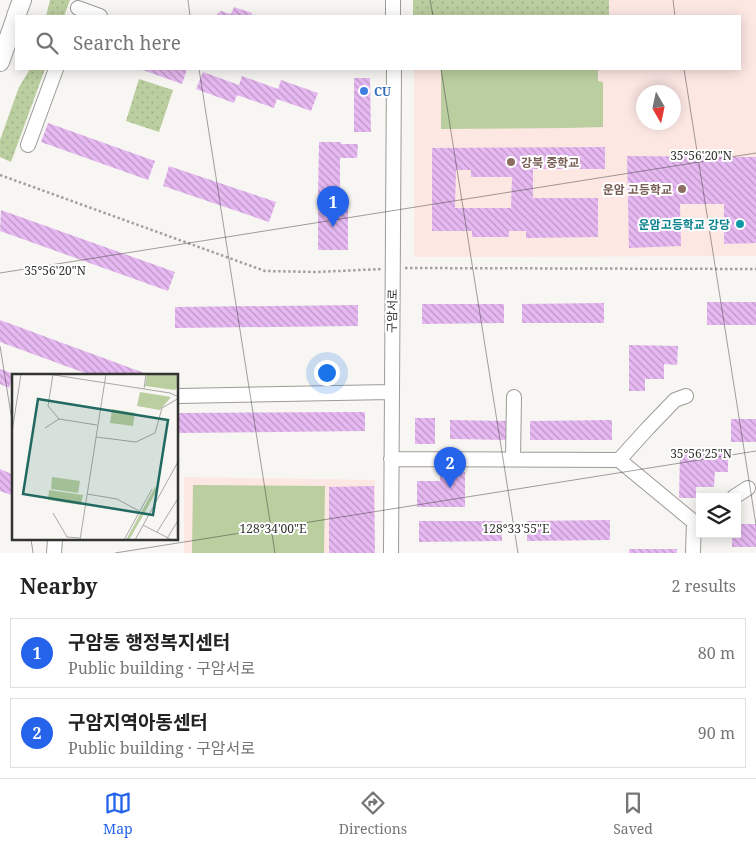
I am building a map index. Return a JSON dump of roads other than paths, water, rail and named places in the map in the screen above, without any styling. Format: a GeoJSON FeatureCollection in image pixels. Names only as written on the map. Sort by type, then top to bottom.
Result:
{"type":"FeatureCollection","features":[{"type":"Feature","properties":{"kind":"main road"},"geometry":{"type":"LineString","coordinates":[[16,15],[22,0]]}},
{"type":"Feature","properties":{"kind":"main road"},"geometry":{"type":"LineString","coordinates":[[0,62],[15,19]]}},
{"type":"Feature","properties":{"kind":"street"},"geometry":{"type":"LineString","coordinates":[[393,0],[393,15]]}},
{"type":"Feature","properties":{"kind":"street"},"geometry":{"type":"LineString","coordinates":[[78,8],[97,15]]}},
{"type":"Feature","properties":{"kind":"street"},"geometry":{"type":"LineString","coordinates":[[28,146],[56,70]]}},
{"type":"Feature","properties":{"kind":"street","name":"구암서로"},"geometry":{"type":"LineString","coordinates":[[390,553],[394,70]]}},
{"type":"Feature","properties":{"kind":"street"},"geometry":{"type":"LineString","coordinates":[[179,396],[391,392]]}},
{"type":"Feature","properties":{"kind":"street"},"geometry":{"type":"LineString","coordinates":[[619,460],[676,400],[686,396]]}},
{"type":"Feature","properties":{"kind":"street"},"geometry":{"type":"LineString","coordinates":[[514,397],[514,459]]}},
{"type":"Feature","properties":{"kind":"street"},"geometry":{"type":"LineString","coordinates":[[391,459],[619,460],[696,519]]}},
{"type":"Feature","properties":{"kind":"street"},"geometry":{"type":"LineString","coordinates":[[740,493],[748,488]]}},
{"type":"Feature","properties":{"kind":"street"},"geometry":{"type":"LineString","coordinates":[[693,553],[696,528]]}},
{"type":"Feature","properties":{"kind":"street"},"geometry":{"type":"LineString","coordinates":[[54,553],[55,540]]}},
{"type":"Feature","properties":{"kind":"place","name":"CU"},"geometry":{"type":"Point","coordinates":[364,91]}},
{"type":"Feature","properties":{"kind":"place","name":"강북 중학교"},"geometry":{"type":"Point","coordinates":[511,162]}},
{"type":"Feature","properties":{"kind":"place","name":"운암 고등학교"},"geometry":{"type":"Point","coordinates":[682,189]}},
{"type":"Feature","properties":{"kind":"place","name":"운암고등학교 강당"},"geometry":{"type":"Point","coordinates":[740,224]}},
{"type":"Feature","properties":{"kind":"place","name":"구암동 행정복지센터"},"geometry":{"type":"Point","coordinates":[333,227]}},
{"type":"Feature","properties":{"kind":"place","name":"구암지역아동센터"},"geometry":{"type":"Point","coordinates":[450,488]}}]}
